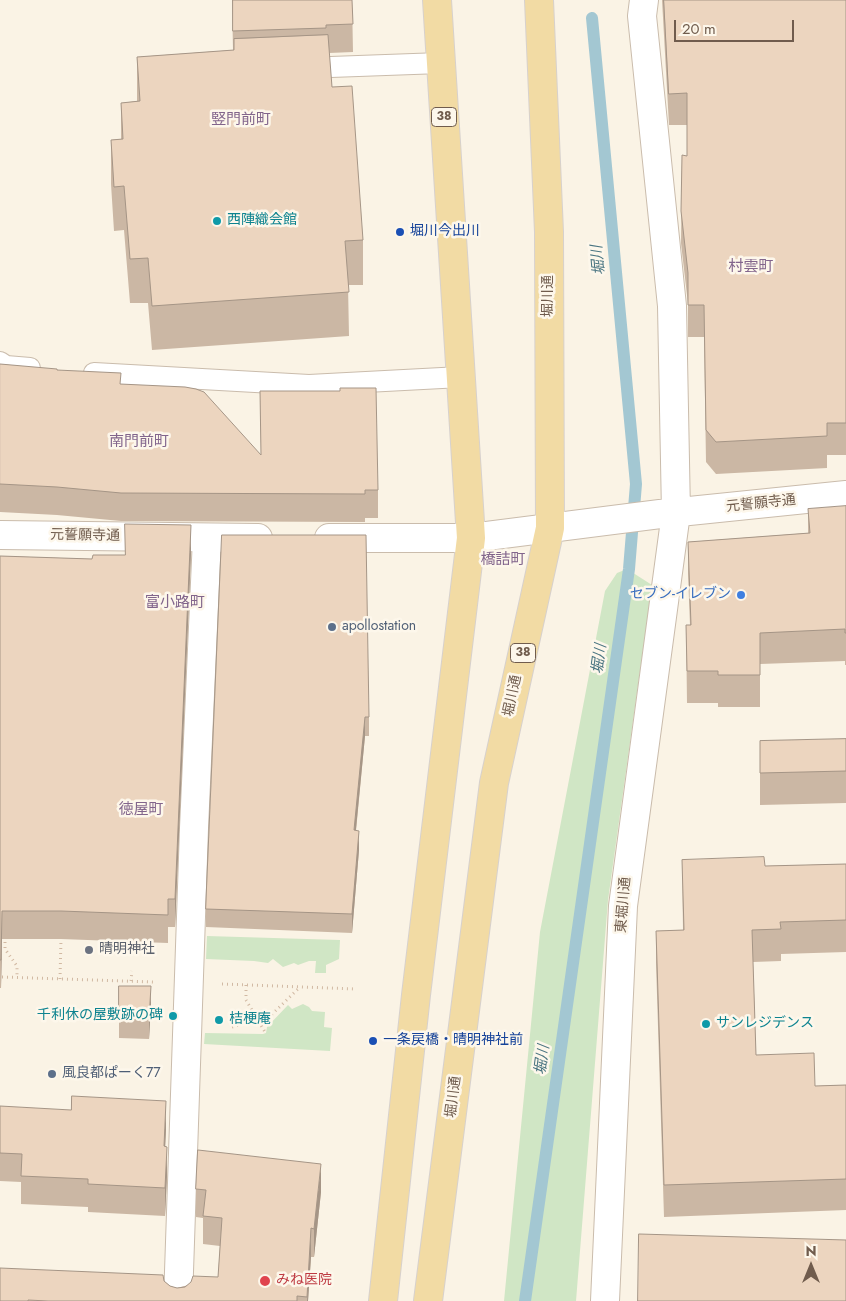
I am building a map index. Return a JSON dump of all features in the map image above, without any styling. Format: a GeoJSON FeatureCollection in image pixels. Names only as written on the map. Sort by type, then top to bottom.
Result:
{"type":"FeatureCollection","features":[{"type":"Feature","properties":{"kind":"main road","name":"38"},"geometry":{"type":"LineString","coordinates":[[383,1301],[416,995],[471,538],[437,0]]}},
{"type":"Feature","properties":{"kind":"main road","name":"堀川通"},"geometry":{"type":"LineString","coordinates":[[428,1301],[494,783],[550,528],[549,232],[539,0]]}},
{"type":"Feature","properties":{"kind":"street","name":"東堀川通"},"geometry":{"type":"LineString","coordinates":[[605,1301],[622,906],[668,514],[672,306],[642,16],[644,0]]}},
{"type":"Feature","properties":{"kind":"street","name":"元誓願寺通"},"geometry":{"type":"LineString","coordinates":[[0,535],[207,538],[471,538],[846,494]]}},
{"type":"Feature","properties":{"kind":"street"},"geometry":{"type":"LineString","coordinates":[[178,1301],[194,828],[207,538]]}},
{"type":"Feature","properties":{"kind":"lane"},"geometry":{"type":"LineString","coordinates":[[286,69],[441,63]]}},
{"type":"Feature","properties":{"kind":"lane"},"geometry":{"type":"LineString","coordinates":[[0,362],[6,366],[52,370]]}},
{"type":"Feature","properties":{"kind":"lane"},"geometry":{"type":"LineString","coordinates":[[80,372],[309,385],[461,377]]}},
{"type":"Feature","properties":{"kind":"path"},"geometry":{"type":"LineString","coordinates":[[6,932],[5,949],[17,966],[17,977]]}},
{"type":"Feature","properties":{"kind":"path"},"geometry":{"type":"LineString","coordinates":[[60,979],[61,939]]}},
{"type":"Feature","properties":{"kind":"path"},"geometry":{"type":"LineString","coordinates":[[0,948],[5,949]]}},
{"type":"Feature","properties":{"kind":"path"},"geometry":{"type":"LineString","coordinates":[[132,971],[132,981]]}},
{"type":"Feature","properties":{"kind":"path"},"geometry":{"type":"LineString","coordinates":[[246,985],[246,1000],[264,1032]]}},
{"type":"Feature","properties":{"kind":"path"},"geometry":{"type":"LineString","coordinates":[[261,1025],[300,987]]}},
{"type":"Feature","properties":{"kind":"path"},"geometry":{"type":"LineString","coordinates":[[315,988],[356,989]]}},
{"type":"Feature","properties":{"kind":"path"},"geometry":{"type":"LineString","coordinates":[[232,1027],[248,1022],[256,1017]]}},
{"type":"Feature","properties":{"kind":"green space"},"geometry":{"type":"Polygon","coordinates":[[[627,569],[652,585],[608,900],[576,1301],[504,1301],[540,932],[605,591],[617,573],[627,569]]]}},
{"type":"Feature","properties":{"kind":"green space"},"geometry":{"type":"Polygon","coordinates":[[[207,936],[340,940],[339,959],[326,965],[326,973],[315,973],[316,961],[309,961],[298,965],[294,963],[283,967],[273,959],[268,963],[206,959],[207,936]]]}},
{"type":"Feature","properties":{"kind":"green space"},"geometry":{"type":"Polygon","coordinates":[[[303,1004],[312,1011],[325,1012],[324,1027],[332,1028],[330,1051],[204,1044],[205,1033],[266,1033],[267,1027],[288,1005],[292,1009],[303,1004]]]}},
{"type":"Feature","properties":{"kind":"building"},"geometry":{"type":"Polygon","coordinates":[[[233,0],[352,0],[353,24],[326,25],[326,28],[233,31],[233,0]]]}},
{"type":"Feature","properties":{"kind":"building"},"geometry":{"type":"Polygon","coordinates":[[[664,0],[846,0],[846,423],[827,423],[827,436],[716,442],[706,430],[704,305],[688,305],[688,273],[681,211],[682,155],[687,156],[687,93],[669,94],[664,0]]]}},
{"type":"Feature","properties":{"kind":"building"},"geometry":{"type":"Polygon","coordinates":[[[328,35],[332,87],[352,86],[363,240],[345,241],[349,292],[152,306],[148,258],[130,259],[124,186],[114,187],[111,140],[123,139],[121,103],[140,101],[137,57],[234,50],[234,39],[328,35]]]}},
{"type":"Feature","properties":{"kind":"building"},"geometry":{"type":"Polygon","coordinates":[[[0,364],[57,370],[121,373],[120,384],[196,389],[204,392],[261,455],[260,391],[340,391],[340,388],[376,388],[378,490],[365,490],[365,494],[121,493],[0,484],[0,364]]]}},
{"type":"Feature","properties":{"kind":"building"},"geometry":{"type":"Polygon","coordinates":[[[846,506],[846,633],[845,629],[760,633],[760,675],[718,675],[718,671],[687,671],[686,625],[691,625],[688,542],[810,533],[808,509],[846,506]]]}},
{"type":"Feature","properties":{"kind":"building"},"geometry":{"type":"Polygon","coordinates":[[[125,524],[191,525],[175,899],[168,899],[168,915],[2,911],[0,960],[0,556],[92,559],[93,555],[125,555],[125,524]]]}},
{"type":"Feature","properties":{"kind":"building"},"geometry":{"type":"Polygon","coordinates":[[[222,535],[366,535],[369,717],[365,717],[354,830],[359,831],[352,914],[206,909],[222,535]]]}},
{"type":"Feature","properties":{"kind":"building"},"geometry":{"type":"Polygon","coordinates":[[[846,739],[846,771],[760,773],[760,741],[846,739]]]}},
{"type":"Feature","properties":{"kind":"building","name":"サンレジデンス"},"geometry":{"type":"Polygon","coordinates":[[[764,857],[765,866],[846,864],[846,920],[780,922],[781,929],[752,930],[756,1055],[814,1053],[815,1086],[846,1085],[846,1179],[664,1185],[656,931],[684,930],[682,860],[764,857]]]}},
{"type":"Feature","properties":{"kind":"building"},"geometry":{"type":"Polygon","coordinates":[[[119,986],[151,986],[149,1019],[119,1019],[119,986]]]}},
{"type":"Feature","properties":{"kind":"building"},"geometry":{"type":"Polygon","coordinates":[[[72,1096],[166,1101],[164,1146],[167,1147],[165,1188],[88,1184],[88,1179],[21,1176],[22,1154],[0,1153],[0,1106],[71,1110],[72,1096]]]}},
{"type":"Feature","properties":{"kind":"building"},"geometry":{"type":"Polygon","coordinates":[[[198,1150],[321,1164],[314,1229],[311,1228],[307,1297],[297,1296],[297,1301],[0,1301],[0,1268],[163,1275],[164,1281],[170,1286],[177,1288],[185,1287],[191,1282],[193,1276],[218,1277],[222,1218],[203,1216],[206,1190],[196,1189],[198,1150]]]}},
{"type":"Feature","properties":{"kind":"building"},"geometry":{"type":"Polygon","coordinates":[[[639,1234],[846,1240],[846,1301],[638,1301],[639,1234]]]}},
{"type":"Feature","properties":{"kind":"waterway","name":"堀川"},"geometry":{"type":"LineString","coordinates":[[525,1301],[629,569],[636,484],[592,18]]}},
{"type":"Feature","properties":{"kind":"place","name":"西陣織会館"},"geometry":{"type":"Point","coordinates":[217,221]}},
{"type":"Feature","properties":{"kind":"place","name":"堀川今出川"},"geometry":{"type":"Point","coordinates":[400,232]}},
{"type":"Feature","properties":{"kind":"place","name":"セブン-イレブン"},"geometry":{"type":"Point","coordinates":[741,595]}},
{"type":"Feature","properties":{"kind":"place","name":"apollostation"},"geometry":{"type":"Point","coordinates":[332,627]}},
{"type":"Feature","properties":{"kind":"place","name":"晴明神社"},"geometry":{"type":"Point","coordinates":[89,950]}},
{"type":"Feature","properties":{"kind":"place","name":"千利休の屋敷跡の碑"},"geometry":{"type":"Point","coordinates":[173,1016]}},
{"type":"Feature","properties":{"kind":"place","name":"桔梗庵"},"geometry":{"type":"Point","coordinates":[219,1020]}},
{"type":"Feature","properties":{"kind":"place","name":"サンレジデンス"},"geometry":{"type":"Point","coordinates":[706,1024]}},
{"type":"Feature","properties":{"kind":"place","name":"一条戻橋・晴明神社前"},"geometry":{"type":"Point","coordinates":[373,1041]}},
{"type":"Feature","properties":{"kind":"place","name":"風良都ぱーく77"},"geometry":{"type":"Point","coordinates":[52,1074]}},
{"type":"Feature","properties":{"kind":"place","name":"みね医院"},"geometry":{"type":"Point","coordinates":[265,1281]}},
{"type":"Feature","properties":{"kind":"district","name":"竪門前町"},"geometry":{"type":"Point","coordinates":[241,120]}},
{"type":"Feature","properties":{"kind":"district","name":"村雲町"},"geometry":{"type":"Point","coordinates":[751,267]}},
{"type":"Feature","properties":{"kind":"district","name":"南門前町"},"geometry":{"type":"Point","coordinates":[139,442]}},
{"type":"Feature","properties":{"kind":"district","name":"橋詰町"},"geometry":{"type":"Point","coordinates":[503,560]}},
{"type":"Feature","properties":{"kind":"district","name":"富小路町"},"geometry":{"type":"Point","coordinates":[175,603]}},
{"type":"Feature","properties":{"kind":"district","name":"徳屋町"},"geometry":{"type":"Point","coordinates":[141,810]}}]}
